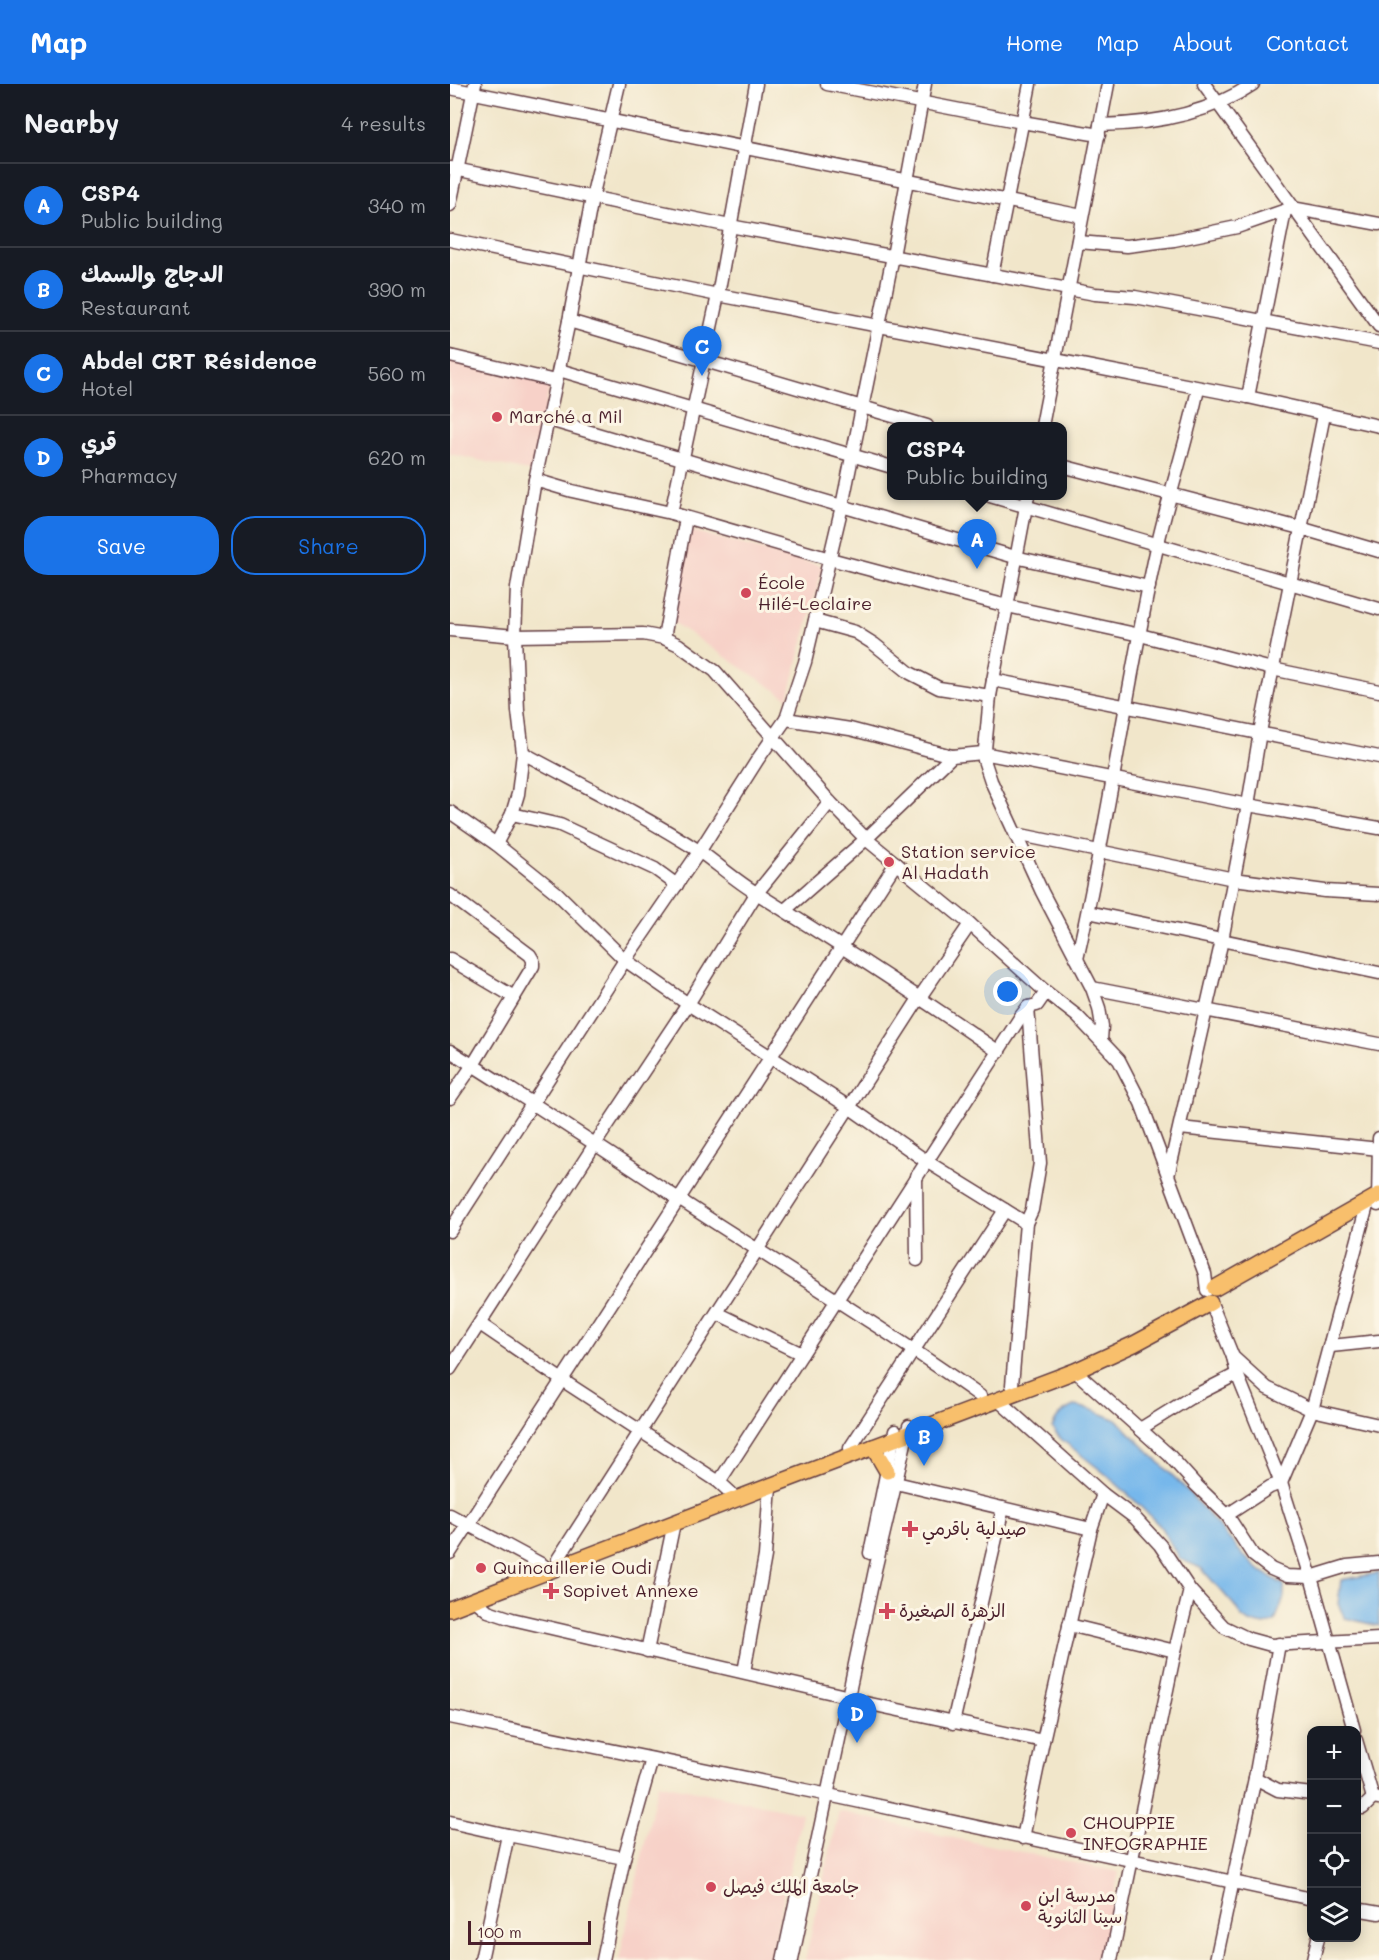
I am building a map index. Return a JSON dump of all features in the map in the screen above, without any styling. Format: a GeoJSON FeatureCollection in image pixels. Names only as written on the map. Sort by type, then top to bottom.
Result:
{"type":"FeatureCollection","features":[{"type":"Feature","properties":{"kind":"main road"},"geometry":{"type":"LineString","coordinates":[[450,1601],[850,1448],[998,1400],[1075,1371],[1134,1344],[1374,1203]]}},
{"type":"Feature","properties":{"kind":"main road"},"geometry":{"type":"LineString","coordinates":[[450,1610],[873,1447],[980,1396],[1119,1343],[1213,1296]]}},
{"type":"Feature","properties":{"kind":"main road"},"geometry":{"type":"LineString","coordinates":[[873,1447],[891,1477]]}},
{"type":"Feature","properties":{"kind":"street"},"geometry":{"type":"LineString","coordinates":[[496,844],[512,814],[519,794],[523,753],[518,711],[515,636],[517,588],[534,480],[569,321],[592,198],[619,84]]}},
{"type":"Feature","properties":{"kind":"street"},"geometry":{"type":"LineString","coordinates":[[671,513],[718,295],[756,84]]}},
{"type":"Feature","properties":{"kind":"street"},"geometry":{"type":"LineString","coordinates":[[827,84],[1022,122],[1100,130],[1121,124],[1162,119],[1220,104],[1253,84]]}},
{"type":"Feature","properties":{"kind":"street"},"geometry":{"type":"LineString","coordinates":[[450,1231],[625,960],[786,719],[806,662],[853,456],[925,84]]}},
{"type":"Feature","properties":{"kind":"street"},"geometry":{"type":"LineString","coordinates":[[992,275],[1030,84]]}},
{"type":"Feature","properties":{"kind":"street"},"geometry":{"type":"LineString","coordinates":[[1043,422],[1108,84]]}},
{"type":"Feature","properties":{"kind":"street"},"geometry":{"type":"LineString","coordinates":[[1204,84],[1220,104],[1288,210],[1379,326]]}},
{"type":"Feature","properties":{"kind":"street"},"geometry":{"type":"LineString","coordinates":[[450,88],[474,88],[611,120],[1082,216]]}},
{"type":"Feature","properties":{"kind":"street"},"geometry":{"type":"LineString","coordinates":[[450,205],[454,169],[474,88]]}},
{"type":"Feature","properties":{"kind":"street"},"geometry":{"type":"LineString","coordinates":[[454,169],[730,226],[1095,294],[1135,297],[1379,343]]}},
{"type":"Feature","properties":{"kind":"street"},"geometry":{"type":"LineString","coordinates":[[1248,398],[1288,210]]}},
{"type":"Feature","properties":{"kind":"street"},"geometry":{"type":"LineString","coordinates":[[1078,242],[1127,246],[1174,240],[1237,227],[1288,210],[1379,224]]}},
{"type":"Feature","properties":{"kind":"street"},"geometry":{"type":"LineString","coordinates":[[450,240],[1379,426]]}},
{"type":"Feature","properties":{"kind":"street"},"geometry":{"type":"LineString","coordinates":[[569,321],[913,422]]}},
{"type":"Feature","properties":{"kind":"street"},"geometry":{"type":"LineString","coordinates":[[450,356],[557,375],[692,409],[887,466]]}},
{"type":"Feature","properties":{"kind":"street"},"geometry":{"type":"LineString","coordinates":[[1077,959],[1114,779],[1158,543],[1198,389]]}},
{"type":"Feature","properties":{"kind":"street"},"geometry":{"type":"LineString","coordinates":[[1169,1172],[1222,940],[1272,669],[1324,415]]}},
{"type":"Feature","properties":{"kind":"street"},"geometry":{"type":"LineString","coordinates":[[546,419],[1015,556],[1149,587]]}},
{"type":"Feature","properties":{"kind":"street"},"geometry":{"type":"LineString","coordinates":[[1067,467],[1379,551]]}},
{"type":"Feature","properties":{"kind":"street"},"geometry":{"type":"LineString","coordinates":[[534,480],[671,513],[830,559],[1007,606],[1379,692]]}},
{"type":"Feature","properties":{"kind":"street"},"geometry":{"type":"LineString","coordinates":[[1101,1040],[1102,1026],[1099,1008],[1092,988],[1042,892],[991,781],[984,753],[990,696],[1027,501],[1379,609]]}},
{"type":"Feature","properties":{"kind":"street"},"geometry":{"type":"LineString","coordinates":[[664,638],[686,518]]}},
{"type":"Feature","properties":{"kind":"street"},"geometry":{"type":"LineString","coordinates":[[815,621],[855,632],[910,673],[939,688],[990,696]]}},
{"type":"Feature","properties":{"kind":"street"},"geometry":{"type":"LineString","coordinates":[[450,630],[515,636],[642,634],[664,638],[679,645],[715,671],[830,802],[866,839],[1077,1016],[1119,1060],[1130,1079],[1169,1172],[1213,1296],[1214,1314],[1222,1326],[1237,1374],[1281,1483],[1311,1577],[1353,1726]]}},
{"type":"Feature","properties":{"kind":"street"},"geometry":{"type":"LineString","coordinates":[[993,680],[1379,757]]}},
{"type":"Feature","properties":{"kind":"street"},"geometry":{"type":"LineString","coordinates":[[786,719],[850,729],[952,756],[984,753],[1248,805],[1379,828]]}},
{"type":"Feature","properties":{"kind":"street"},"geometry":{"type":"LineString","coordinates":[[523,753],[622,806],[699,852],[756,894],[785,910],[920,997],[999,1052]]}},
{"type":"Feature","properties":{"kind":"street"},"geometry":{"type":"LineString","coordinates":[[785,910],[866,839],[952,756]]}},
{"type":"Feature","properties":{"kind":"street"},"geometry":{"type":"LineString","coordinates":[[450,1369],[688,1004],[756,894],[830,802]]}},
{"type":"Feature","properties":{"kind":"street"},"geometry":{"type":"LineString","coordinates":[[450,812],[496,844],[557,893],[625,960],[688,1004],[849,1107],[926,1161],[1026,1222]]}},
{"type":"Feature","properties":{"kind":"street"},"geometry":{"type":"LineString","coordinates":[[512,814],[560,825],[655,869],[677,885]]}},
{"type":"Feature","properties":{"kind":"street"},"geometry":{"type":"LineString","coordinates":[[1016,834],[1234,879],[1325,891],[1379,894]]}},
{"type":"Feature","properties":{"kind":"street"},"geometry":{"type":"LineString","coordinates":[[450,1553],[678,1199],[844,948],[896,863]]}},
{"type":"Feature","properties":{"kind":"street"},"geometry":{"type":"LineString","coordinates":[[450,895],[530,955],[533,960],[533,966],[473,1065],[450,1098]]}},
{"type":"Feature","properties":{"kind":"street"},"geometry":{"type":"LineString","coordinates":[[1088,912],[1379,973]]}},
{"type":"Feature","properties":{"kind":"street"},"geometry":{"type":"LineString","coordinates":[[558,1559],[920,997],[970,924]]}},
{"type":"Feature","properties":{"kind":"street"},"geometry":{"type":"LineString","coordinates":[[450,959],[514,997]]}},
{"type":"Feature","properties":{"kind":"street"},"geometry":{"type":"LineString","coordinates":[[1092,988],[1379,1044]]}},
{"type":"Feature","properties":{"kind":"street"},"geometry":{"type":"LineString","coordinates":[[719,1482],[1028,1007],[1037,1005],[1046,992]]}},
{"type":"Feature","properties":{"kind":"street"},"geometry":{"type":"LineString","coordinates":[[1012,1385],[1026,1222],[1032,1210],[1040,1163],[1028,1007]]}},
{"type":"Feature","properties":{"kind":"street"},"geometry":{"type":"LineString","coordinates":[[450,1051],[837,1299],[980,1396]]}},
{"type":"Feature","properties":{"kind":"street"},"geometry":{"type":"LineString","coordinates":[[1180,1128],[1379,1149]]}},
{"type":"Feature","properties":{"kind":"street"},"geometry":{"type":"LineString","coordinates":[[1227,1515],[1270,1487],[1281,1483],[1312,1410],[1374,1203],[1379,1138]]}},
{"type":"Feature","properties":{"kind":"street"},"geometry":{"type":"LineString","coordinates":[[916,1176],[918,1260]]}},
{"type":"Feature","properties":{"kind":"street"},"geometry":{"type":"LineString","coordinates":[[850,1448],[1005,1210]]}},
{"type":"Feature","properties":{"kind":"street"},"geometry":{"type":"LineString","coordinates":[[717,1313],[801,1354]]}},
{"type":"Feature","properties":{"kind":"street"},"geometry":{"type":"LineString","coordinates":[[480,1324],[719,1482],[731,1493]]}},
{"type":"Feature","properties":{"kind":"street"},"geometry":{"type":"LineString","coordinates":[[1331,1346],[1379,1341]]}},
{"type":"Feature","properties":{"kind":"street"},"geometry":{"type":"LineString","coordinates":[[1233,1357],[1267,1388],[1312,1410],[1379,1425]]}},
{"type":"Feature","properties":{"kind":"street"},"geometry":{"type":"LineString","coordinates":[[1075,1371],[1169,1455],[1227,1515],[1253,1555],[1270,1569],[1287,1576],[1311,1577],[1347,1566],[1379,1563]]}},
{"type":"Feature","properties":{"kind":"street"},"geometry":{"type":"LineString","coordinates":[[1140,1429],[1190,1398],[1237,1374]]}},
{"type":"Feature","properties":{"kind":"street"},"geometry":{"type":"LineString","coordinates":[[998,1400],[1103,1494],[1135,1518],[1160,1545],[1190,1590],[1224,1627],[1249,1640],[1271,1645],[1379,1639]]}},
{"type":"Feature","properties":{"kind":"street"},"geometry":{"type":"LineString","coordinates":[[783,1960],[823,1794],[902,1432]]}},
{"type":"Feature","properties":{"kind":"street"},"geometry":{"type":"LineString","coordinates":[[891,1477],[919,1490],[1090,1529]]}},
{"type":"Feature","properties":{"kind":"street"},"geometry":{"type":"LineString","coordinates":[[744,1672],[765,1556],[770,1486]]}},
{"type":"Feature","properties":{"kind":"street"},"geometry":{"type":"LineString","coordinates":[[1023,1838],[1090,1529],[1103,1494]]}},
{"type":"Feature","properties":{"kind":"street"},"geometry":{"type":"LineString","coordinates":[[953,1723],[1003,1508]]}},
{"type":"Feature","properties":{"kind":"street"},"geometry":{"type":"LineString","coordinates":[[450,1515],[543,1565]]}},
{"type":"Feature","properties":{"kind":"street"},"geometry":{"type":"LineString","coordinates":[[647,1652],[674,1523]]}},
{"type":"Feature","properties":{"kind":"street"},"geometry":{"type":"LineString","coordinates":[[1111,1960],[1130,1860],[1190,1590]]}},
{"type":"Feature","properties":{"kind":"street"},"geometry":{"type":"LineString","coordinates":[[475,1600],[488,1611],[512,1619],[953,1723],[1043,1741]]}},
{"type":"Feature","properties":{"kind":"street"},"geometry":{"type":"LineString","coordinates":[[1069,1625],[1175,1651]]}},
{"type":"Feature","properties":{"kind":"street"},"geometry":{"type":"LineString","coordinates":[[1216,1960],[1255,1778],[1279,1644]]}},
{"type":"Feature","properties":{"kind":"street"},"geometry":{"type":"LineString","coordinates":[[450,1717],[1307,1898]]}},
{"type":"Feature","properties":{"kind":"street"},"geometry":{"type":"LineString","coordinates":[[1361,1754],[1376,1798],[1361,1808]]}},
{"type":"Feature","properties":{"kind":"street"},"geometry":{"type":"LineString","coordinates":[[603,1960],[624,1857],[652,1759]]}},
{"type":"Feature","properties":{"kind":"street"},"geometry":{"type":"LineString","coordinates":[[1255,1778],[1278,1790],[1307,1794]]}},
{"type":"Feature","properties":{"kind":"street"},"geometry":{"type":"LineString","coordinates":[[792,1960],[823,1794]]}},
{"type":"Feature","properties":{"kind":"street"},"geometry":{"type":"LineString","coordinates":[[450,1821],[508,1835],[624,1857]]}},
{"type":"Feature","properties":{"kind":"street"},"geometry":{"type":"LineString","coordinates":[[481,1960],[508,1835]]}},
{"type":"Feature","properties":{"kind":"street"},"geometry":{"type":"LineString","coordinates":[[1361,1910],[1379,1913]]}},
{"type":"Feature","properties":{"kind":"street"},"geometry":{"type":"LineString","coordinates":[[1314,1960],[1317,1942]]}},
{"type":"Feature","properties":{"kind":"shaded area","name":"Marché a Mil"},"geometry":{"type":"Polygon","coordinates":[[[450,358],[551,381],[533,472],[450,454],[450,358]]]}},
{"type":"Feature","properties":{"kind":"shaded area","name":"École Hilé-Leclaire"},"geometry":{"type":"Polygon","coordinates":[[[689,530],[823,566],[788,698],[671,621],[689,530]]]}},
{"type":"Feature","properties":{"kind":"shaded area","name":"جامعة الملك فيصل"},"geometry":{"type":"Polygon","coordinates":[[[658,1783],[802,1813],[770,1960],[619,1960],[658,1783]]]}},
{"type":"Feature","properties":{"kind":"shaded area"},"geometry":{"type":"Polygon","coordinates":[[[839,1811],[954,1838],[1119,1872],[1100,1960],[805,1960],[839,1811]]]}},
{"type":"Feature","properties":{"kind":"water"},"geometry":{"type":"Polygon","coordinates":[[[1074,1406],[1090,1409],[1117,1420],[1186,1489],[1244,1556],[1258,1569],[1284,1585],[1284,1598],[1275,1621],[1265,1625],[1249,1622],[1242,1617],[1201,1568],[1180,1559],[1160,1526],[1134,1500],[1061,1439],[1052,1428],[1060,1414],[1074,1406]]]}},
{"type":"Feature","properties":{"kind":"water"},"geometry":{"type":"Polygon","coordinates":[[[1379,1573],[1379,1626],[1345,1618],[1338,1604],[1341,1580],[1379,1573]]]}},
{"type":"Feature","properties":{"kind":"place","name":"Abdel CRT Résidence"},"geometry":{"type":"Point","coordinates":[702,376]}},
{"type":"Feature","properties":{"kind":"place","name":"Marché a Mil"},"geometry":{"type":"Point","coordinates":[497,417]}},
{"type":"Feature","properties":{"kind":"place","name":"CSP4"},"geometry":{"type":"Point","coordinates":[977,569]}},
{"type":"Feature","properties":{"kind":"place","name":"École Hilé-Leclaire"},"geometry":{"type":"Point","coordinates":[746,593]}},
{"type":"Feature","properties":{"kind":"place","name":"Station service Al Hadath"},"geometry":{"type":"Point","coordinates":[889,862]}},
{"type":"Feature","properties":{"kind":"place","name":"الدجاج والسمك"},"geometry":{"type":"Point","coordinates":[924,1466]}},
{"type":"Feature","properties":{"kind":"place","name":"صيدلية باقرمي"},"geometry":{"type":"Point","coordinates":[910,1529]}},
{"type":"Feature","properties":{"kind":"place","name":"Quincaillerie Oudi"},"geometry":{"type":"Point","coordinates":[481,1568]}},
{"type":"Feature","properties":{"kind":"place","name":"Sopivet Annexe"},"geometry":{"type":"Point","coordinates":[551,1591]}},
{"type":"Feature","properties":{"kind":"place","name":"الزهرة الصغيرة"},"geometry":{"type":"Point","coordinates":[887,1611]}},
{"type":"Feature","properties":{"kind":"place","name":"قري"},"geometry":{"type":"Point","coordinates":[857,1743]}},
{"type":"Feature","properties":{"kind":"place","name":"CHOUPPIE INFOGRAPHIE"},"geometry":{"type":"Point","coordinates":[1071,1833]}},
{"type":"Feature","properties":{"kind":"place","name":"جامعة الملك فيصل"},"geometry":{"type":"Point","coordinates":[711,1887]}},
{"type":"Feature","properties":{"kind":"place","name":"مدرسة ابن سينا الثانوية"},"geometry":{"type":"Point","coordinates":[1026,1906]}}]}
